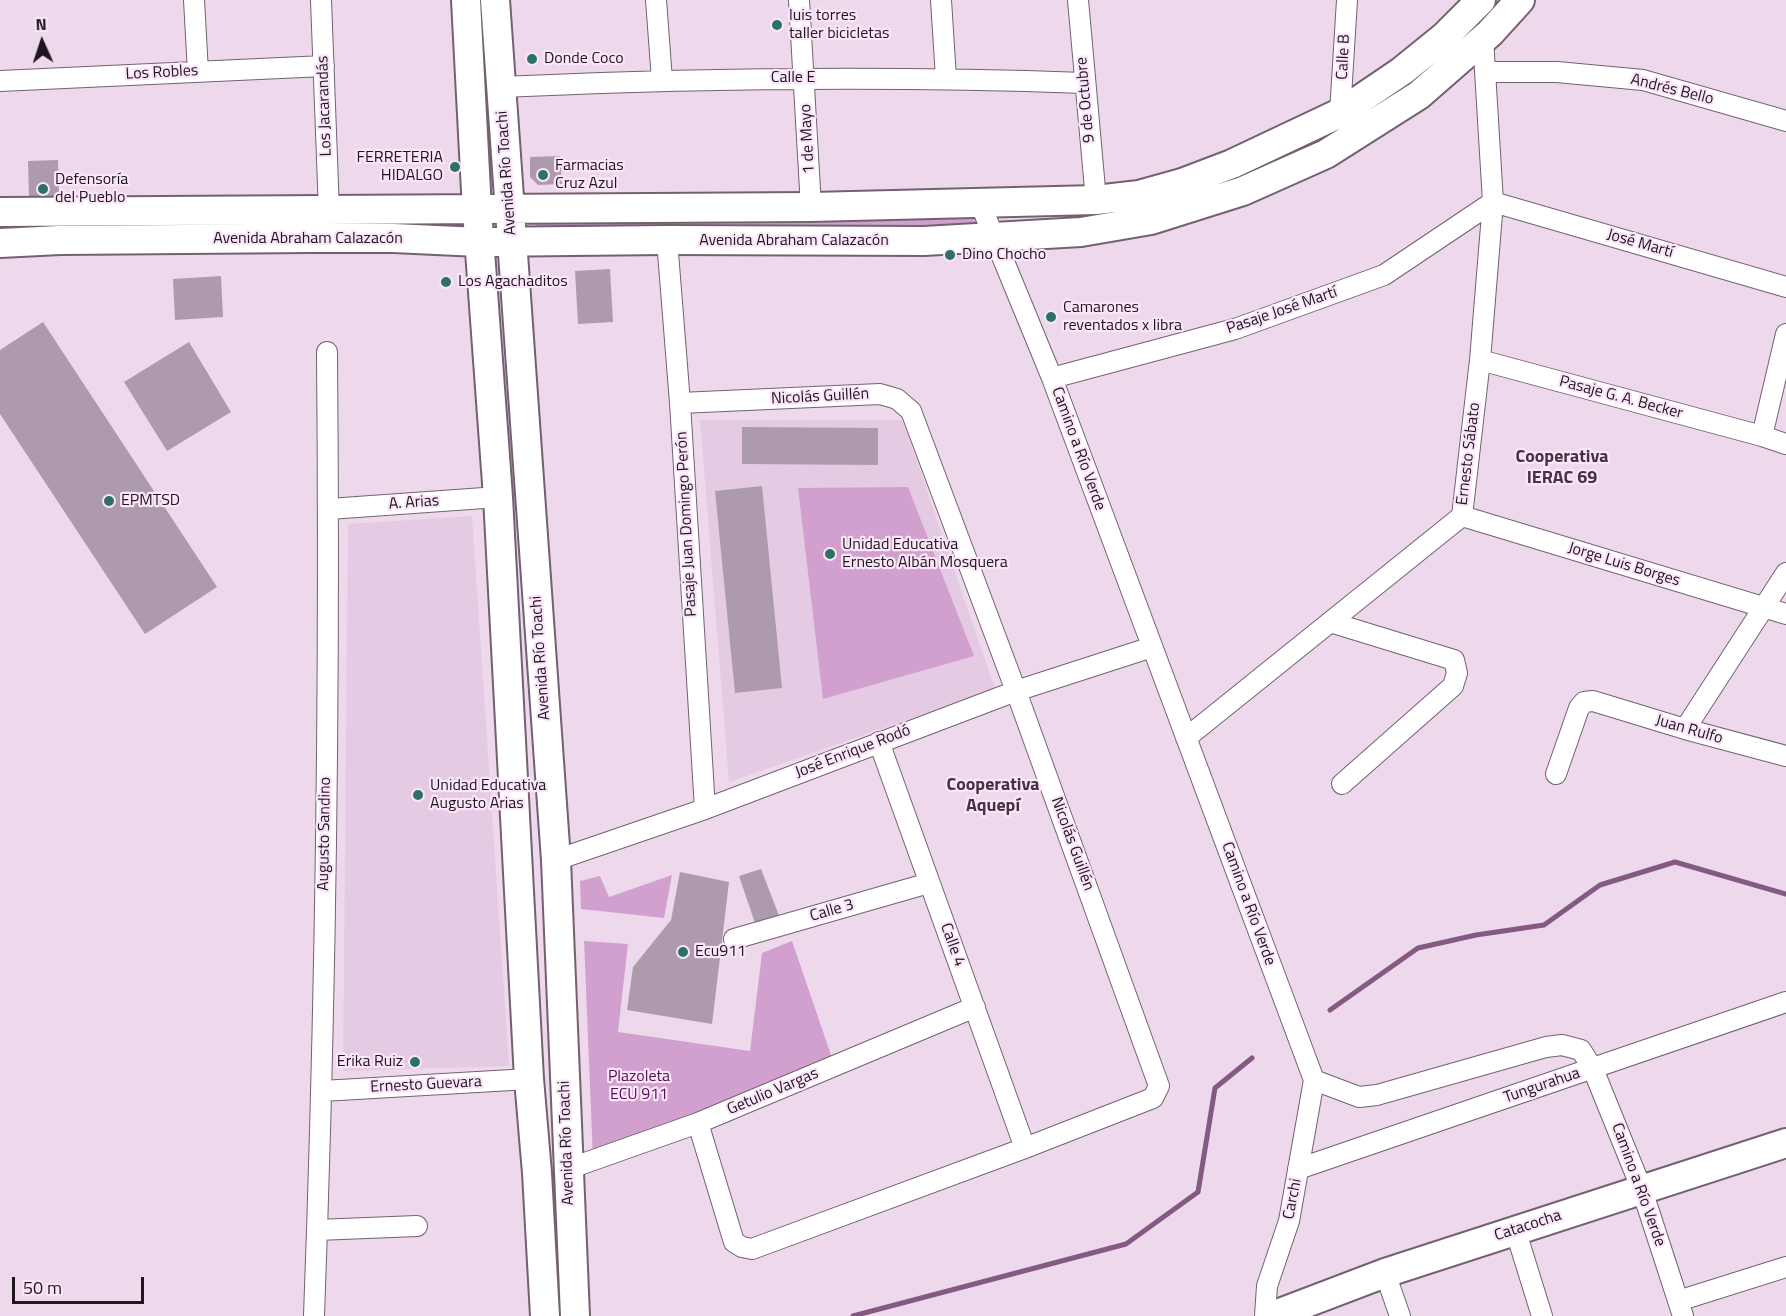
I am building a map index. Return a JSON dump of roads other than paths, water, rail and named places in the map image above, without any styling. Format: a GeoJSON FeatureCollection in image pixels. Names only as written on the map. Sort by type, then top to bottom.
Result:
{"type":"FeatureCollection","features":[{"type":"Feature","properties":{"kind":"main road","name":"Avenida Río Toachi"},"geometry":{"type":"LineString","coordinates":[[466,0],[479,242],[498,497],[529,1079],[545,1316]]}},
{"type":"Feature","properties":{"kind":"main road","name":"Avenida Río Toachi"},"geometry":{"type":"LineString","coordinates":[[495,0],[555,860],[575,1316]]}},
{"type":"Feature","properties":{"kind":"main road","name":"Avenida Abraham Calazacón"},"geometry":{"type":"LineString","coordinates":[[0,212],[811,207],[1096,200],[1139,195],[1182,183],[1232,164],[1340,113],[1402,71],[1444,37],[1481,0]]}},
{"type":"Feature","properties":{"kind":"main road","name":"Avenida Abraham Calazacón"},"geometry":{"type":"LineString","coordinates":[[0,243],[60,240],[312,238],[393,238],[479,242],[667,240],[856,242],[995,238],[1081,232],[1151,220],[1243,191],[1326,154],[1419,95],[1483,38],[1520,0]]}},
{"type":"Feature","properties":{"kind":"main road","name":"Catacocha"},"geometry":{"type":"LineString","coordinates":[[1272,1316],[1385,1273],[1515,1229],[1786,1143]]}},
{"type":"Feature","properties":{"kind":"street"},"geometry":{"type":"LineString","coordinates":[[194,0],[198,72]]}},
{"type":"Feature","properties":{"kind":"street","name":"Los Jacarandás"},"geometry":{"type":"LineString","coordinates":[[321,0],[329,211]]}},
{"type":"Feature","properties":{"kind":"street"},"geometry":{"type":"LineString","coordinates":[[656,0],[662,80]]}},
{"type":"Feature","properties":{"kind":"street","name":"1 de Mayo"},"geometry":{"type":"LineString","coordinates":[[799,0],[811,207]]}},
{"type":"Feature","properties":{"kind":"street"},"geometry":{"type":"LineString","coordinates":[[941,0],[946,78]]}},
{"type":"Feature","properties":{"kind":"street","name":"9 de Octubre"},"geometry":{"type":"LineString","coordinates":[[1078,0],[1096,200]]}},
{"type":"Feature","properties":{"kind":"street","name":"Calle B"},"geometry":{"type":"LineString","coordinates":[[1340,113],[1347,0]]}},
{"type":"Feature","properties":{"kind":"street","name":"Ernesto Sábato"},"geometry":{"type":"LineString","coordinates":[[1186,738],[1462,516],[1480,360],[1493,202],[1483,38]]}},
{"type":"Feature","properties":{"kind":"street","name":"Los Robles"},"geometry":{"type":"LineString","coordinates":[[0,81],[324,66]]}},
{"type":"Feature","properties":{"kind":"street","name":"Andrés Bello"},"geometry":{"type":"LineString","coordinates":[[1485,72],[1557,72],[1643,80],[1786,121]]}},
{"type":"Feature","properties":{"kind":"street","name":"Calle E"},"geometry":{"type":"LineString","coordinates":[[501,87],[662,80],[805,78],[946,78],[1084,83]]}},
{"type":"Feature","properties":{"kind":"street","name":"José Martí"},"geometry":{"type":"LineString","coordinates":[[1493,202],[1786,287]]}},
{"type":"Feature","properties":{"kind":"street","name":"Pasaje José Martí"},"geometry":{"type":"LineString","coordinates":[[1052,378],[1235,329],[1384,275],[1493,202]]}},
{"type":"Feature","properties":{"kind":"street","name":"Camino a Río Verde"},"geometry":{"type":"LineString","coordinates":[[980,203],[1052,378],[1314,1080],[1359,1097],[1377,1095],[1546,1047],[1562,1045],[1581,1050],[1593,1068],[1642,1190],[1681,1309]]}},
{"type":"Feature","properties":{"kind":"street","name":"Pasaje Juan Domingo Perón"},"geometry":{"type":"LineString","coordinates":[[667,240],[680,403],[705,808]]}},
{"type":"Feature","properties":{"kind":"street"},"geometry":{"type":"LineString","coordinates":[[1762,436],[1786,334]]}},
{"type":"Feature","properties":{"kind":"street","name":"Augusto Sandino"},"geometry":{"type":"LineString","coordinates":[[314,1316],[322,1091],[329,509],[327,352]]}},
{"type":"Feature","properties":{"kind":"street","name":"Pasaje G. A. Becker"},"geometry":{"type":"LineString","coordinates":[[1480,360],[1786,444]]}},
{"type":"Feature","properties":{"kind":"street","name":"Nicolás Guillén"},"geometry":{"type":"LineString","coordinates":[[680,403],[880,394],[897,399],[911,411],[1016,691],[1159,1086],[1153,1098],[752,1249],[734,1242],[698,1123]]}},
{"type":"Feature","properties":{"kind":"street","name":"A. Arias"},"geometry":{"type":"LineString","coordinates":[[329,509],[498,497]]}},
{"type":"Feature","properties":{"kind":"street","name":"Jorge Luis Borges"},"geometry":{"type":"LineString","coordinates":[[1462,516],[1786,614]]}},
{"type":"Feature","properties":{"kind":"street"},"geometry":{"type":"LineString","coordinates":[[1685,729],[1786,573]]}},
{"type":"Feature","properties":{"kind":"street"},"geometry":{"type":"LineString","coordinates":[[1330,622],[1454,660],[1457,673],[1452,686],[1342,784]]}},
{"type":"Feature","properties":{"kind":"street","name":"José Enrique Rodó"},"geometry":{"type":"LineString","coordinates":[[555,860],[705,808],[1016,691],[1152,647]]}},
{"type":"Feature","properties":{"kind":"street","name":"Juan Rulfo"},"geometry":{"type":"LineString","coordinates":[[1556,774],[1579,708],[1584,702],[1593,701],[1786,756]]}},
{"type":"Feature","properties":{"kind":"street","name":"Calle 4"},"geometry":{"type":"LineString","coordinates":[[879,741],[1025,1148]]}},
{"type":"Feature","properties":{"kind":"street","name":"Calle 3"},"geometry":{"type":"LineString","coordinates":[[734,939],[930,883]]}},
{"type":"Feature","properties":{"kind":"street","name":"Tungurahua"},"geometry":{"type":"LineString","coordinates":[[1299,1169],[1786,1002]]}},
{"type":"Feature","properties":{"kind":"street","name":"Getulio Vargas"},"geometry":{"type":"LineString","coordinates":[[568,1169],[698,1123],[975,1007]]}},
{"type":"Feature","properties":{"kind":"street","name":"Ernesto Guevara"},"geometry":{"type":"LineString","coordinates":[[322,1091],[529,1079]]}},
{"type":"Feature","properties":{"kind":"street","name":"Carchi"},"geometry":{"type":"LineString","coordinates":[[1265,1316],[1266,1286],[1289,1221],[1314,1080]]}},
{"type":"Feature","properties":{"kind":"street"},"geometry":{"type":"LineString","coordinates":[[317,1230],[417,1226]]}},
{"type":"Feature","properties":{"kind":"street"},"geometry":{"type":"LineString","coordinates":[[1515,1229],[1542,1316]]}},
{"type":"Feature","properties":{"kind":"street"},"geometry":{"type":"LineString","coordinates":[[1681,1309],[1786,1267]]}},
{"type":"Feature","properties":{"kind":"street"},"geometry":{"type":"LineString","coordinates":[[1385,1273],[1400,1316]]}},
{"type":"Feature","properties":{"kind":"waterway"},"geometry":{"type":"LineString","coordinates":[[1330,1010],[1418,948],[1476,935],[1544,925],[1600,885],[1675,862],[1786,894]]}},
{"type":"Feature","properties":{"kind":"waterway"},"geometry":{"type":"LineString","coordinates":[[853,1316],[1126,1244],[1198,1192],[1215,1088],[1252,1058]]}},
{"type":"Feature","properties":{"kind":"place","name":"luis torres taller bicicletas"},"geometry":{"type":"Point","coordinates":[777,25]}},
{"type":"Feature","properties":{"kind":"place","name":"Donde Coco"},"geometry":{"type":"Point","coordinates":[532,59]}},
{"type":"Feature","properties":{"kind":"place","name":"FERRETERIA HIDALGO"},"geometry":{"type":"Point","coordinates":[455,167]}},
{"type":"Feature","properties":{"kind":"place","name":"Farmacias Cruz Azul"},"geometry":{"type":"Point","coordinates":[543,175]}},
{"type":"Feature","properties":{"kind":"place","name":"Defensoría del Pueblo"},"geometry":{"type":"Point","coordinates":[43,189]}},
{"type":"Feature","properties":{"kind":"place","name":"Dino Chocho"},"geometry":{"type":"Point","coordinates":[950,255]}},
{"type":"Feature","properties":{"kind":"place","name":"Los Agachaditos"},"geometry":{"type":"Point","coordinates":[446,282]}},
{"type":"Feature","properties":{"kind":"place","name":"Camarones reventados x libra"},"geometry":{"type":"Point","coordinates":[1051,317]}},
{"type":"Feature","properties":{"kind":"place","name":"EPMTSD"},"geometry":{"type":"Point","coordinates":[109,501]}},
{"type":"Feature","properties":{"kind":"place","name":"Unidad Educativa Ernesto Albán Mosquera"},"geometry":{"type":"Point","coordinates":[830,554]}},
{"type":"Feature","properties":{"kind":"place","name":"Unidad Educativa Augusto Arias"},"geometry":{"type":"Point","coordinates":[418,795]}},
{"type":"Feature","properties":{"kind":"place","name":"Ecu911"},"geometry":{"type":"Point","coordinates":[683,952]}},
{"type":"Feature","properties":{"kind":"place","name":"Erika Ruiz"},"geometry":{"type":"Point","coordinates":[415,1062]}},
{"type":"Feature","properties":{"kind":"district","name":"Cooperativa IERAC 69"},"geometry":{"type":"Point","coordinates":[1562,468]}},
{"type":"Feature","properties":{"kind":"district","name":"Cooperativa Aquepí"},"geometry":{"type":"Point","coordinates":[993,796]}},
{"type":"Feature","properties":{"kind":"park label","name":"Plazoleta ECU 911"},"geometry":{"type":"Point","coordinates":[639,1086]}}]}
